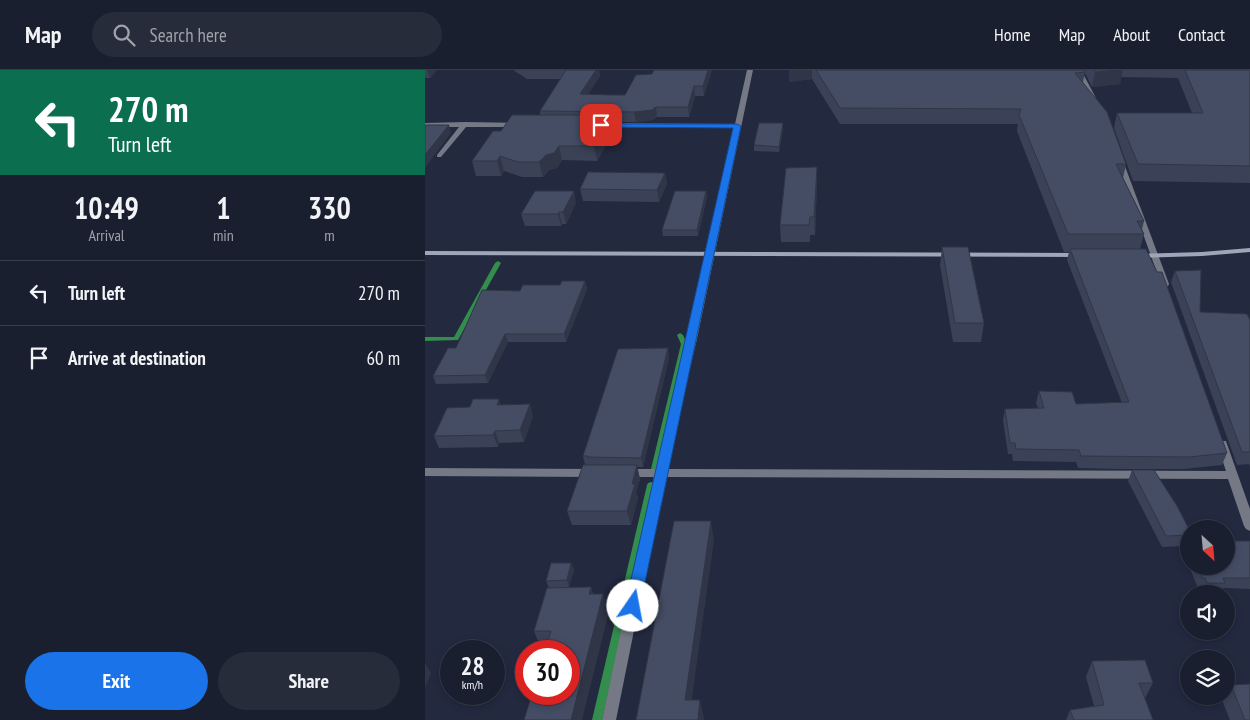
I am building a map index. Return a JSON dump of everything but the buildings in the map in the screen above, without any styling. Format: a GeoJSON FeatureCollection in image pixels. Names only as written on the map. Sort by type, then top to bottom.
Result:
{"type":"FeatureCollection","features":[{"type":"Feature","properties":{"kind":"street"},"geometry":{"type":"LineString","coordinates":[[609,720],[660,473],[692,339],[750,70]]}},
{"type":"Feature","properties":{"kind":"street"},"geometry":{"type":"LineString","coordinates":[[1078,70],[1095,102]]}},
{"type":"Feature","properties":{"kind":"street"},"geometry":{"type":"LineString","coordinates":[[439,156],[465,124]]}},
{"type":"Feature","properties":{"kind":"street"},"geometry":{"type":"LineString","coordinates":[[425,125],[523,125]]}},
{"type":"Feature","properties":{"kind":"street"},"geometry":{"type":"LineString","coordinates":[[591,125],[737,126]]}},
{"type":"Feature","properties":{"kind":"street"},"geometry":{"type":"LineString","coordinates":[[1118,154],[1168,292]]}},
{"type":"Feature","properties":{"kind":"street"},"geometry":{"type":"LineString","coordinates":[[1125,256],[1250,250]]}},
{"type":"Feature","properties":{"kind":"street"},"geometry":{"type":"LineString","coordinates":[[425,253],[1085,256]]}},
{"type":"Feature","properties":{"kind":"street"},"geometry":{"type":"LineString","coordinates":[[1220,438],[1250,526]]}},
{"type":"Feature","properties":{"kind":"street"},"geometry":{"type":"LineString","coordinates":[[425,472],[1232,475]]}},
{"type":"Feature","properties":{"kind":"waterway"},"geometry":{"type":"LineString","coordinates":[[425,339],[456,339],[498,263]]}},
{"type":"Feature","properties":{"kind":"waterway"},"geometry":{"type":"LineString","coordinates":[[655,469],[684,344],[680,335]]}},
{"type":"Feature","properties":{"kind":"waterway"},"geometry":{"type":"LineString","coordinates":[[597,720],[651,485]]}},
{"type":"Feature","properties":{"kind":"route"},"geometry":{"type":"LineString","coordinates":[[601,125],[737,126],[692,339],[660,473],[633,606]]}}]}
